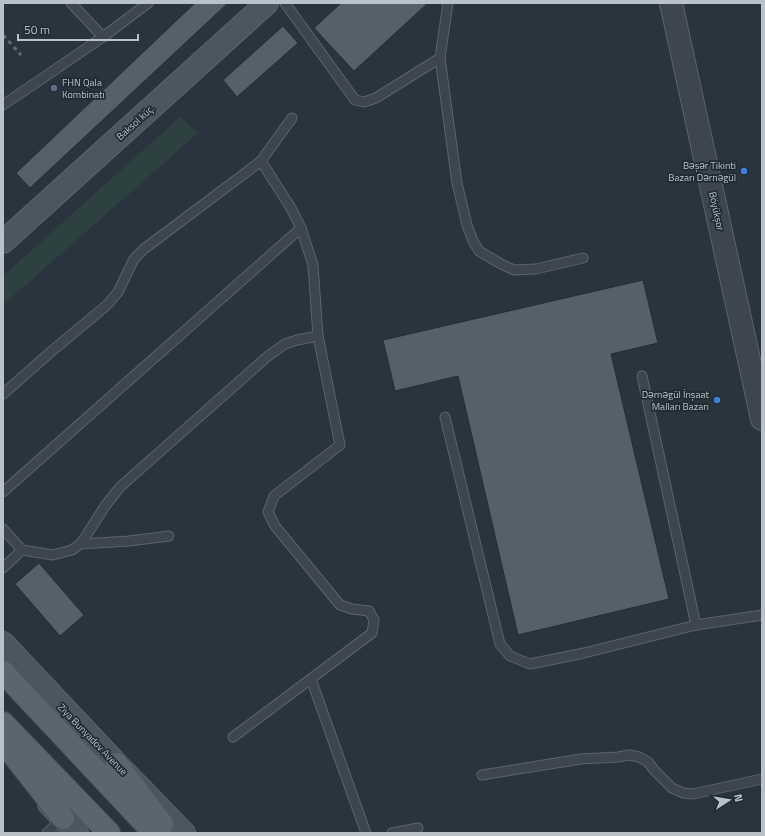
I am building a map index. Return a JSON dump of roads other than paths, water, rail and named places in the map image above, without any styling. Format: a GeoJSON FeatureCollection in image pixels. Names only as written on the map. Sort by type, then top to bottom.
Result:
{"type":"FeatureCollection","features":[{"type":"Feature","properties":{"kind":"main road","name":"Baksol küç."},"geometry":{"type":"LineString","coordinates":[[3,242],[267,3]]}},
{"type":"Feature","properties":{"kind":"main road","name":"Ziya Bunyadov Avenue"},"geometry":{"type":"LineString","coordinates":[[3,643],[184,833]]}},
{"type":"Feature","properties":{"kind":"main road","name":"Ziya Bunyadov Avenue"},"geometry":{"type":"LineString","coordinates":[[3,672],[154,833]]}},
{"type":"Feature","properties":{"kind":"main road"},"geometry":{"type":"LineString","coordinates":[[3,723],[109,833]]}},
{"type":"Feature","properties":{"kind":"main road"},"geometry":{"type":"LineString","coordinates":[[3,742],[62,828]]}},
{"type":"Feature","properties":{"kind":"main road"},"geometry":{"type":"LineString","coordinates":[[3,755],[62,828]]}},
{"type":"Feature","properties":{"kind":"main road"},"geometry":{"type":"LineString","coordinates":[[117,764],[169,833]]}},
{"type":"Feature","properties":{"kind":"street","name":"Böyükşor"},"geometry":{"type":"LineString","coordinates":[[671,3],[762,419]]}},
{"type":"Feature","properties":{"kind":"lane"},"geometry":{"type":"LineString","coordinates":[[71,3],[103,37]]}},
{"type":"Feature","properties":{"kind":"lane"},"geometry":{"type":"LineString","coordinates":[[3,105],[103,37],[148,3]]}},
{"type":"Feature","properties":{"kind":"lane"},"geometry":{"type":"LineString","coordinates":[[285,3],[355,100],[364,102],[376,98],[440,58]]}},
{"type":"Feature","properties":{"kind":"lane"},"geometry":{"type":"LineString","coordinates":[[448,3],[440,58],[457,183],[473,241],[479,251],[514,270],[536,269],[583,258]]}},
{"type":"Feature","properties":{"kind":"lane"},"geometry":{"type":"LineString","coordinates":[[3,394],[107,305],[118,292],[134,259],[144,249],[261,161],[292,118]]}},
{"type":"Feature","properties":{"kind":"lane"},"geometry":{"type":"LineString","coordinates":[[233,737],[372,633],[374,620],[369,611],[340,606],[275,526],[268,512],[274,496],[340,445],[318,336],[313,265],[301,228],[291,208],[261,161]]}},
{"type":"Feature","properties":{"kind":"lane"},"geometry":{"type":"LineString","coordinates":[[3,492],[301,228]]}},
{"type":"Feature","properties":{"kind":"lane"},"geometry":{"type":"LineString","coordinates":[[3,529],[22,550],[53,555],[72,550],[80,544],[105,506],[120,487],[262,361],[285,344],[318,336]]}},
{"type":"Feature","properties":{"kind":"lane"},"geometry":{"type":"LineString","coordinates":[[642,376],[696,625]]}},
{"type":"Feature","properties":{"kind":"lane"},"geometry":{"type":"LineString","coordinates":[[445,417],[500,644],[510,656],[530,664],[584,653],[696,625],[762,615]]}},
{"type":"Feature","properties":{"kind":"lane"},"geometry":{"type":"LineString","coordinates":[[80,544],[129,541],[169,536]]}},
{"type":"Feature","properties":{"kind":"lane"},"geometry":{"type":"LineString","coordinates":[[3,568],[22,550]]}},
{"type":"Feature","properties":{"kind":"lane"},"geometry":{"type":"LineString","coordinates":[[311,679],[366,833]]}},
{"type":"Feature","properties":{"kind":"lane"},"geometry":{"type":"LineString","coordinates":[[482,775],[581,759],[629,755],[639,757],[648,762],[672,788],[683,793],[693,794],[762,779]]}},
{"type":"Feature","properties":{"kind":"lane"},"geometry":{"type":"LineString","coordinates":[[392,833],[418,828]]}},
{"type":"Feature","properties":{"kind":"railway"},"geometry":{"type":"LineString","coordinates":[[3,35],[21,55]]}},
{"type":"Feature","properties":{"kind":"place","name":"FHN Qala Kombinatı"},"geometry":{"type":"Point","coordinates":[54,88]}},
{"type":"Feature","properties":{"kind":"place","name":"Bəşər Tikinti Bazarı Dərnəgül"},"geometry":{"type":"Point","coordinates":[744,171]}},
{"type":"Feature","properties":{"kind":"place","name":"Dərnəgül İnşaat Malları Bazarı"},"geometry":{"type":"Point","coordinates":[717,400]}}]}
